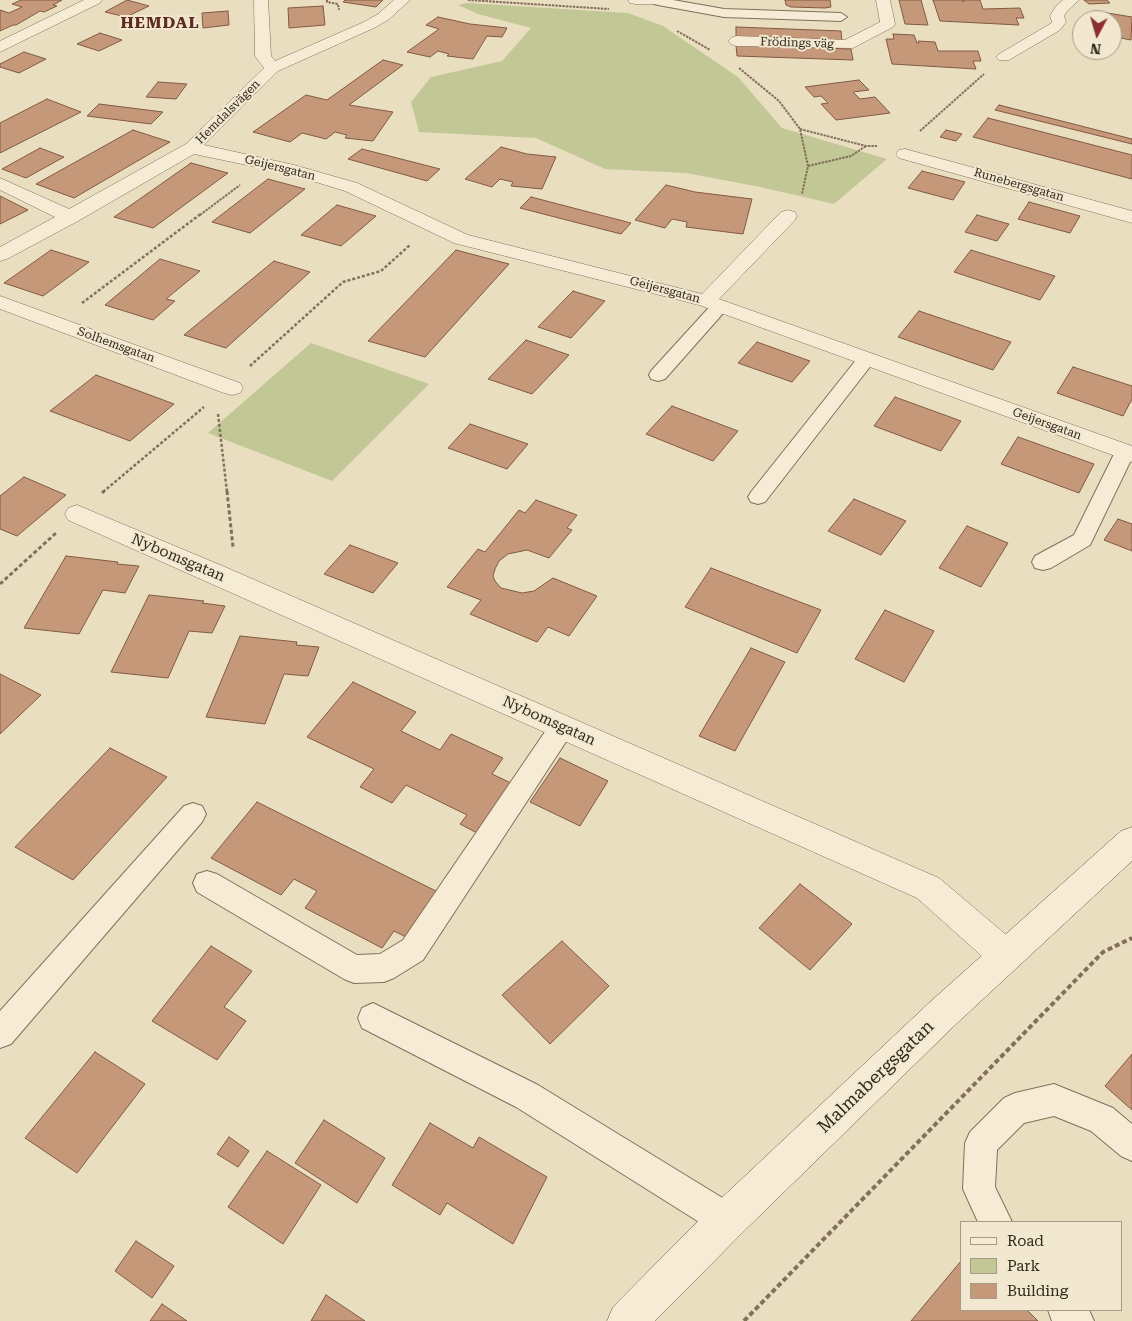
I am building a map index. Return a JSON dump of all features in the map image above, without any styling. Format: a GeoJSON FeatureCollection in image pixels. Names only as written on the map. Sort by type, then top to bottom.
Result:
{"type":"FeatureCollection","features":[{"type":"Feature","properties":{"kind":"street"},"geometry":{"type":"LineString","coordinates":[[0,47],[95,0]]}},
{"type":"Feature","properties":{"kind":"street"},"geometry":{"type":"LineString","coordinates":[[261,0],[263,56],[272,68]]}},
{"type":"Feature","properties":{"kind":"street","name":"Hemdalsvägen"},"geometry":{"type":"LineString","coordinates":[[0,255],[192,148],[237,106],[272,68],[369,25],[403,0]]}},
{"type":"Feature","properties":{"kind":"street"},"geometry":{"type":"LineString","coordinates":[[635,0],[658,0]]}},
{"type":"Feature","properties":{"kind":"street","name":"Frödings väg"},"geometry":{"type":"LineString","coordinates":[[736,41],[848,45],[888,24],[883,0]]}},
{"type":"Feature","properties":{"kind":"street"},"geometry":{"type":"LineString","coordinates":[[1004,57],[1056,26],[1059,22],[1057,16],[1061,9],[1072,0]]}},
{"type":"Feature","properties":{"kind":"street","name":"Geijersgatan"},"geometry":{"type":"LineString","coordinates":[[192,148],[294,170],[351,187],[432,227],[461,239],[713,303],[1129,453]]}},
{"type":"Feature","properties":{"kind":"street","name":"Runebergsgatan"},"geometry":{"type":"LineString","coordinates":[[905,154],[1132,217]]}},
{"type":"Feature","properties":{"kind":"street"},"geometry":{"type":"LineString","coordinates":[[0,184],[71,217]]}},
{"type":"Feature","properties":{"kind":"street"},"geometry":{"type":"LineString","coordinates":[[713,303],[788,216]]}},
{"type":"Feature","properties":{"kind":"street","name":"Solhemsgatan"},"geometry":{"type":"LineString","coordinates":[[0,302],[55,322],[224,393]]}},
{"type":"Feature","properties":{"kind":"street","name":"Nybomsgatan"},"geometry":{"type":"LineString","coordinates":[[77,514],[928,888],[1005,955]]}},
{"type":"Feature","properties":{"kind":"street","name":"Malmabergsgatan"},"geometry":{"type":"LineString","coordinates":[[627,1321],[727,1220],[1005,955],[1132,841]]}},
{"type":"Feature","properties":{"kind":"lane"},"geometry":{"type":"LineString","coordinates":[[658,0],[724,14],[841,18]]}},
{"type":"Feature","properties":{"kind":"lane"},"geometry":{"type":"LineString","coordinates":[[658,375],[713,303]]}},
{"type":"Feature","properties":{"kind":"lane"},"geometry":{"type":"LineString","coordinates":[[758,497],[867,359]]}},
{"type":"Feature","properties":{"kind":"lane"},"geometry":{"type":"LineString","coordinates":[[1043,562],[1082,540],[1129,453]]}},
{"type":"Feature","properties":{"kind":"lane"},"geometry":{"type":"LineString","coordinates":[[207,883],[354,968],[384,968],[413,950],[562,727]]}},
{"type":"Feature","properties":{"kind":"lane"},"geometry":{"type":"LineString","coordinates":[[0,1032],[193,814]]}},
{"type":"Feature","properties":{"kind":"lane"},"geometry":{"type":"LineString","coordinates":[[373,1018],[527,1096],[727,1220]]}},
{"type":"Feature","properties":{"kind":"lane"},"geometry":{"type":"LineString","coordinates":[[995,1221],[979,1189],[981,1143],[1015,1108],[1054,1100],[1102,1119],[1132,1145]]}},
{"type":"Feature","properties":{"kind":"lane"},"geometry":{"type":"LineString","coordinates":[[1066,1311],[1076,1321]]}},
{"type":"Feature","properties":{"kind":"path"},"geometry":{"type":"LineString","coordinates":[[468,0],[611,9]]}},
{"type":"Feature","properties":{"kind":"path"},"geometry":{"type":"LineString","coordinates":[[677,32],[715,53]]}},
{"type":"Feature","properties":{"kind":"path"},"geometry":{"type":"LineString","coordinates":[[918,133],[1004,57]]}},
{"type":"Feature","properties":{"kind":"path"},"geometry":{"type":"LineString","coordinates":[[738,67],[779,102],[800,129],[808,166],[851,156],[866,146],[800,129]]}},
{"type":"Feature","properties":{"kind":"path"},"geometry":{"type":"LineString","coordinates":[[55,322],[268,164]]}},
{"type":"Feature","properties":{"kind":"path"},"geometry":{"type":"LineString","coordinates":[[0,584],[77,514],[224,393],[254,362],[343,282],[381,271],[432,227]]}},
{"type":"Feature","properties":{"kind":"path"},"geometry":{"type":"LineString","coordinates":[[216,574],[234,556],[224,393]]}},
{"type":"Feature","properties":{"kind":"path"},"geometry":{"type":"LineString","coordinates":[[744,1321],[1103,952],[1132,938]]}},
{"type":"Feature","properties":{"kind":"green space"},"geometry":{"type":"Polygon","coordinates":[[[467,3],[628,13],[663,26],[738,77],[782,128],[887,159],[834,204],[686,173],[605,169],[536,138],[419,132],[411,102],[431,77],[502,61],[531,28],[478,14],[458,5],[467,3]]]}},
{"type":"Feature","properties":{"kind":"green space"},"geometry":{"type":"Polygon","coordinates":[[[311,343],[429,384],[332,481],[208,433],[311,343]]]}},
{"type":"Feature","properties":{"kind":"building"},"geometry":{"type":"Polygon","coordinates":[[[21,0],[62,0],[53,5],[57,6],[44,12],[40,11],[16,25],[0,31],[0,10],[9,13],[22,7],[12,4],[21,0]]]}},
{"type":"Feature","properties":{"kind":"building"},"geometry":{"type":"Polygon","coordinates":[[[127,0],[149,6],[126,17],[105,12],[127,0]]]}},
{"type":"Feature","properties":{"kind":"building"},"geometry":{"type":"Polygon","coordinates":[[[345,0],[383,0],[376,7],[343,2],[345,0]]]}},
{"type":"Feature","properties":{"kind":"building"},"geometry":{"type":"Polygon","coordinates":[[[785,0],[830,0],[831,7],[791,7],[786,5],[785,0]]]}},
{"type":"Feature","properties":{"kind":"building"},"geometry":{"type":"Polygon","coordinates":[[[899,0],[921,0],[928,25],[905,24],[899,0]]]}},
{"type":"Feature","properties":{"kind":"building"},"geometry":{"type":"Polygon","coordinates":[[[933,0],[961,0],[964,2],[963,0],[980,0],[983,9],[1020,8],[1024,18],[1016,18],[1019,25],[940,21],[933,0]]]}},
{"type":"Feature","properties":{"kind":"building"},"geometry":{"type":"Polygon","coordinates":[[[1084,0],[1107,0],[1110,3],[1089,4],[1084,0]]]}},
{"type":"Feature","properties":{"kind":"building"},"geometry":{"type":"Polygon","coordinates":[[[323,6],[325,25],[289,28],[288,8],[323,6]]]}},
{"type":"Feature","properties":{"kind":"building"},"geometry":{"type":"Polygon","coordinates":[[[228,11],[229,25],[203,28],[202,13],[228,11]]]}},
{"type":"Feature","properties":{"kind":"building"},"geometry":{"type":"Polygon","coordinates":[[[1122,15],[1132,17],[1131,40],[1122,38],[1122,15]]]}},
{"type":"Feature","properties":{"kind":"building"},"geometry":{"type":"Polygon","coordinates":[[[438,17],[470,24],[507,28],[502,37],[487,36],[473,59],[447,56],[449,54],[438,51],[430,57],[407,52],[439,29],[426,25],[438,17]]]}},
{"type":"Feature","properties":{"kind":"building"},"geometry":{"type":"Polygon","coordinates":[[[736,27],[841,31],[842,41],[736,37],[736,27]]]}},
{"type":"Feature","properties":{"kind":"building"},"geometry":{"type":"Polygon","coordinates":[[[100,33],[122,40],[99,51],[77,44],[100,33]]]}},
{"type":"Feature","properties":{"kind":"building"},"geometry":{"type":"Polygon","coordinates":[[[893,34],[914,35],[917,43],[919,43],[918,41],[935,42],[938,51],[978,51],[981,61],[973,61],[976,69],[892,64],[886,39],[894,39],[893,34]]]}},
{"type":"Feature","properties":{"kind":"building"},"geometry":{"type":"Polygon","coordinates":[[[736,45],[851,49],[853,60],[737,56],[736,45]]]}},
{"type":"Feature","properties":{"kind":"building"},"geometry":{"type":"Polygon","coordinates":[[[24,52],[46,59],[19,73],[0,67],[0,64],[24,52]]]}},
{"type":"Feature","properties":{"kind":"building"},"geometry":{"type":"Polygon","coordinates":[[[383,60],[403,65],[349,105],[393,112],[373,141],[345,138],[347,135],[335,132],[326,139],[302,133],[290,142],[253,132],[306,95],[327,100],[383,60]]]}},
{"type":"Feature","properties":{"kind":"building"},"geometry":{"type":"Polygon","coordinates":[[[859,80],[869,90],[853,92],[860,99],[875,97],[890,113],[836,120],[821,104],[828,103],[821,96],[814,97],[805,87],[859,80]]]}},
{"type":"Feature","properties":{"kind":"building"},"geometry":{"type":"Polygon","coordinates":[[[158,82],[187,84],[176,99],[146,97],[158,82]]]}},
{"type":"Feature","properties":{"kind":"building"},"geometry":{"type":"Polygon","coordinates":[[[47,99],[81,112],[0,153],[0,123],[47,99]]]}},
{"type":"Feature","properties":{"kind":"building"},"geometry":{"type":"Polygon","coordinates":[[[99,104],[163,112],[151,124],[87,116],[99,104]]]}},
{"type":"Feature","properties":{"kind":"building"},"geometry":{"type":"Polygon","coordinates":[[[999,105],[1132,139],[1132,144],[995,110],[999,105]]]}},
{"type":"Feature","properties":{"kind":"building"},"geometry":{"type":"Polygon","coordinates":[[[988,118],[1132,155],[1132,179],[973,137],[988,118]]]}},
{"type":"Feature","properties":{"kind":"building"},"geometry":{"type":"Polygon","coordinates":[[[133,130],[170,142],[74,198],[36,184],[133,130]]]}},
{"type":"Feature","properties":{"kind":"building"},"geometry":{"type":"Polygon","coordinates":[[[946,130],[962,134],[956,141],[940,137],[946,130]]]}},
{"type":"Feature","properties":{"kind":"building"},"geometry":{"type":"Polygon","coordinates":[[[501,147],[527,154],[556,157],[542,189],[511,186],[513,182],[500,179],[492,187],[465,179],[501,147]]]}},
{"type":"Feature","properties":{"kind":"building"},"geometry":{"type":"Polygon","coordinates":[[[40,148],[64,157],[26,178],[2,169],[40,148]]]}},
{"type":"Feature","properties":{"kind":"building"},"geometry":{"type":"Polygon","coordinates":[[[362,149],[440,169],[427,181],[348,159],[362,149]]]}},
{"type":"Feature","properties":{"kind":"building"},"geometry":{"type":"Polygon","coordinates":[[[191,163],[228,173],[153,228],[114,217],[191,163]]]}},
{"type":"Feature","properties":{"kind":"building"},"geometry":{"type":"Polygon","coordinates":[[[922,171],[965,182],[953,200],[908,188],[922,171]]]}},
{"type":"Feature","properties":{"kind":"building"},"geometry":{"type":"Polygon","coordinates":[[[268,179],[305,189],[250,233],[212,222],[268,179]]]}},
{"type":"Feature","properties":{"kind":"building"},"geometry":{"type":"Polygon","coordinates":[[[666,185],[695,192],[752,199],[743,234],[686,227],[687,222],[672,219],[665,228],[635,220],[666,185]]]}},
{"type":"Feature","properties":{"kind":"building"},"geometry":{"type":"Polygon","coordinates":[[[0,196],[28,210],[0,224],[0,196]]]}},
{"type":"Feature","properties":{"kind":"building"},"geometry":{"type":"Polygon","coordinates":[[[531,197],[631,223],[621,234],[520,208],[531,197]]]}},
{"type":"Feature","properties":{"kind":"building"},"geometry":{"type":"Polygon","coordinates":[[[1029,202],[1080,216],[1070,233],[1018,219],[1029,202]]]}},
{"type":"Feature","properties":{"kind":"building"},"geometry":{"type":"Polygon","coordinates":[[[337,205],[376,216],[341,246],[301,235],[337,205]]]}},
{"type":"Feature","properties":{"kind":"building"},"geometry":{"type":"Polygon","coordinates":[[[977,215],[1009,224],[997,241],[965,232],[977,215]]]}},
{"type":"Feature","properties":{"kind":"building"},"geometry":{"type":"Polygon","coordinates":[[[51,250],[89,262],[43,296],[4,283],[51,250]]]}},
{"type":"Feature","properties":{"kind":"building"},"geometry":{"type":"Polygon","coordinates":[[[456,250],[509,264],[425,357],[368,341],[456,250]]]}},
{"type":"Feature","properties":{"kind":"building"},"geometry":{"type":"Polygon","coordinates":[[[971,250],[1055,276],[1040,300],[954,272],[971,250]]]}},
{"type":"Feature","properties":{"kind":"building"},"geometry":{"type":"Polygon","coordinates":[[[160,259],[200,271],[166,299],[175,301],[153,320],[105,305],[160,259]]]}},
{"type":"Feature","properties":{"kind":"building"},"geometry":{"type":"Polygon","coordinates":[[[274,261],[310,272],[226,348],[184,335],[274,261]]]}},
{"type":"Feature","properties":{"kind":"building"},"geometry":{"type":"Polygon","coordinates":[[[573,291],[605,301],[571,338],[538,327],[573,291]]]}},
{"type":"Feature","properties":{"kind":"building"},"geometry":{"type":"Polygon","coordinates":[[[919,311],[1011,342],[993,370],[898,337],[919,311]]]}},
{"type":"Feature","properties":{"kind":"building"},"geometry":{"type":"Polygon","coordinates":[[[526,340],[569,355],[532,394],[488,379],[526,340]]]}},
{"type":"Feature","properties":{"kind":"building"},"geometry":{"type":"Polygon","coordinates":[[[757,342],[810,361],[792,382],[738,363],[757,342]]]}},
{"type":"Feature","properties":{"kind":"building"},"geometry":{"type":"Polygon","coordinates":[[[1073,367],[1132,386],[1132,399],[1123,416],[1057,393],[1073,367]]]}},
{"type":"Feature","properties":{"kind":"building"},"geometry":{"type":"Polygon","coordinates":[[[96,375],[174,404],[130,441],[50,411],[96,375]]]}},
{"type":"Feature","properties":{"kind":"building"},"geometry":{"type":"Polygon","coordinates":[[[895,397],[961,421],[941,451],[874,426],[895,397]]]}},
{"type":"Feature","properties":{"kind":"building"},"geometry":{"type":"Polygon","coordinates":[[[672,406],[738,431],[713,461],[646,434],[672,406]]]}},
{"type":"Feature","properties":{"kind":"building"},"geometry":{"type":"Polygon","coordinates":[[[470,424],[528,444],[507,469],[448,448],[470,424]]]}},
{"type":"Feature","properties":{"kind":"building"},"geometry":{"type":"Polygon","coordinates":[[[1018,437],[1094,464],[1079,493],[1001,464],[1018,437]]]}},
{"type":"Feature","properties":{"kind":"building"},"geometry":{"type":"Polygon","coordinates":[[[24,477],[66,495],[17,536],[0,529],[0,496],[24,477]]]}},
{"type":"Feature","properties":{"kind":"building"},"geometry":{"type":"Polygon","coordinates":[[[854,499],[906,521],[881,555],[828,531],[854,499]]]}},
{"type":"Feature","properties":{"kind":"building"},"geometry":{"type":"Polygon","coordinates":[[[536,500],[577,515],[567,528],[572,530],[549,558],[527,550],[508,554],[499,561],[495,569],[493,576],[495,581],[501,588],[522,593],[534,591],[553,578],[597,596],[569,636],[548,627],[537,642],[470,614],[481,600],[447,587],[478,549],[485,552],[519,510],[525,513],[536,500]]]}},
{"type":"Feature","properties":{"kind":"building"},"geometry":{"type":"Polygon","coordinates":[[[1118,519],[1132,524],[1132,551],[1104,540],[1118,519]]]}},
{"type":"Feature","properties":{"kind":"building"},"geometry":{"type":"Polygon","coordinates":[[[967,526],[1008,543],[981,587],[939,568],[967,526]]]}},
{"type":"Feature","properties":{"kind":"building"},"geometry":{"type":"Polygon","coordinates":[[[350,545],[398,563],[373,593],[324,574],[350,545]]]}},
{"type":"Feature","properties":{"kind":"building"},"geometry":{"type":"Polygon","coordinates":[[[66,556],[139,566],[125,593],[103,590],[79,634],[24,628],[66,556]]]}},
{"type":"Feature","properties":{"kind":"building"},"geometry":{"type":"Polygon","coordinates":[[[711,568],[821,610],[797,653],[685,607],[711,568]]]}},
{"type":"Feature","properties":{"kind":"building"},"geometry":{"type":"Polygon","coordinates":[[[149,595],[204,601],[202,603],[225,606],[212,633],[189,631],[168,678],[111,672],[149,595]]]}},
{"type":"Feature","properties":{"kind":"building"},"geometry":{"type":"Polygon","coordinates":[[[885,610],[934,631],[904,682],[855,659],[885,610]]]}},
{"type":"Feature","properties":{"kind":"building"},"geometry":{"type":"Polygon","coordinates":[[[240,636],[297,642],[296,645],[319,647],[308,676],[284,674],[265,724],[206,717],[240,636]]]}},
{"type":"Feature","properties":{"kind":"building"},"geometry":{"type":"Polygon","coordinates":[[[751,648],[785,662],[735,751],[699,736],[751,648]]]}},
{"type":"Feature","properties":{"kind":"building"},"geometry":{"type":"Polygon","coordinates":[[[0,674],[41,695],[0,734],[0,674]]]}},
{"type":"Feature","properties":{"kind":"building"},"geometry":{"type":"Polygon","coordinates":[[[353,682],[416,712],[401,731],[440,750],[451,734],[503,758],[492,774],[511,783],[477,833],[460,824],[467,815],[406,785],[392,803],[360,787],[374,769],[307,737],[353,682]]]}},
{"type":"Feature","properties":{"kind":"building"},"geometry":{"type":"Polygon","coordinates":[[[110,748],[167,777],[73,880],[15,847],[110,748]]]}},
{"type":"Feature","properties":{"kind":"building"},"geometry":{"type":"Polygon","coordinates":[[[560,758],[608,781],[580,826],[530,802],[560,758]]]}},
{"type":"Feature","properties":{"kind":"building"},"geometry":{"type":"Polygon","coordinates":[[[257,802],[440,893],[410,939],[394,931],[382,948],[305,908],[317,891],[294,879],[281,895],[211,858],[257,802]]]}},
{"type":"Feature","properties":{"kind":"building"},"geometry":{"type":"Polygon","coordinates":[[[800,884],[852,924],[810,970],[759,928],[800,884]]]}},
{"type":"Feature","properties":{"kind":"building"},"geometry":{"type":"Polygon","coordinates":[[[562,941],[609,986],[550,1044],[502,995],[562,941]]]}},
{"type":"Feature","properties":{"kind":"building"},"geometry":{"type":"Polygon","coordinates":[[[211,946],[252,971],[224,1007],[246,1021],[217,1060],[152,1021],[211,946]]]}},
{"type":"Feature","properties":{"kind":"building"},"geometry":{"type":"Polygon","coordinates":[[[95,1052],[145,1084],[77,1173],[25,1138],[95,1052]]]}},
{"type":"Feature","properties":{"kind":"building"},"geometry":{"type":"Polygon","coordinates":[[[1132,1054],[1132,1110],[1105,1086],[1132,1054]]]}},
{"type":"Feature","properties":{"kind":"building"},"geometry":{"type":"Polygon","coordinates":[[[324,1120],[385,1158],[357,1203],[295,1163],[324,1120]]]}},
{"type":"Feature","properties":{"kind":"building"},"geometry":{"type":"Polygon","coordinates":[[[430,1123],[473,1148],[479,1137],[547,1177],[513,1244],[447,1203],[440,1215],[392,1185],[430,1123]]]}},
{"type":"Feature","properties":{"kind":"building"},"geometry":{"type":"Polygon","coordinates":[[[229,1137],[249,1151],[238,1167],[217,1154],[229,1137]]]}},
{"type":"Feature","properties":{"kind":"building"},"geometry":{"type":"Polygon","coordinates":[[[267,1151],[321,1185],[283,1244],[228,1207],[267,1151]]]}},
{"type":"Feature","properties":{"kind":"building"},"geometry":{"type":"Polygon","coordinates":[[[136,1241],[174,1266],[152,1298],[115,1271],[136,1241]]]}},
{"type":"Feature","properties":{"kind":"building"},"geometry":{"type":"Polygon","coordinates":[[[960,1262],[960,1311],[1028,1311],[1038,1321],[911,1321],[960,1262]]]}},
{"type":"Feature","properties":{"kind":"building"},"geometry":{"type":"Polygon","coordinates":[[[326,1295],[365,1321],[311,1321],[326,1295]]]}},
{"type":"Feature","properties":{"kind":"building"},"geometry":{"type":"Polygon","coordinates":[[[162,1304],[187,1321],[150,1321],[162,1304]]]}},
{"type":"Feature","properties":{"kind":"district","name":"HEMDAL"},"geometry":{"type":"Point","coordinates":[160,23]}}]}
